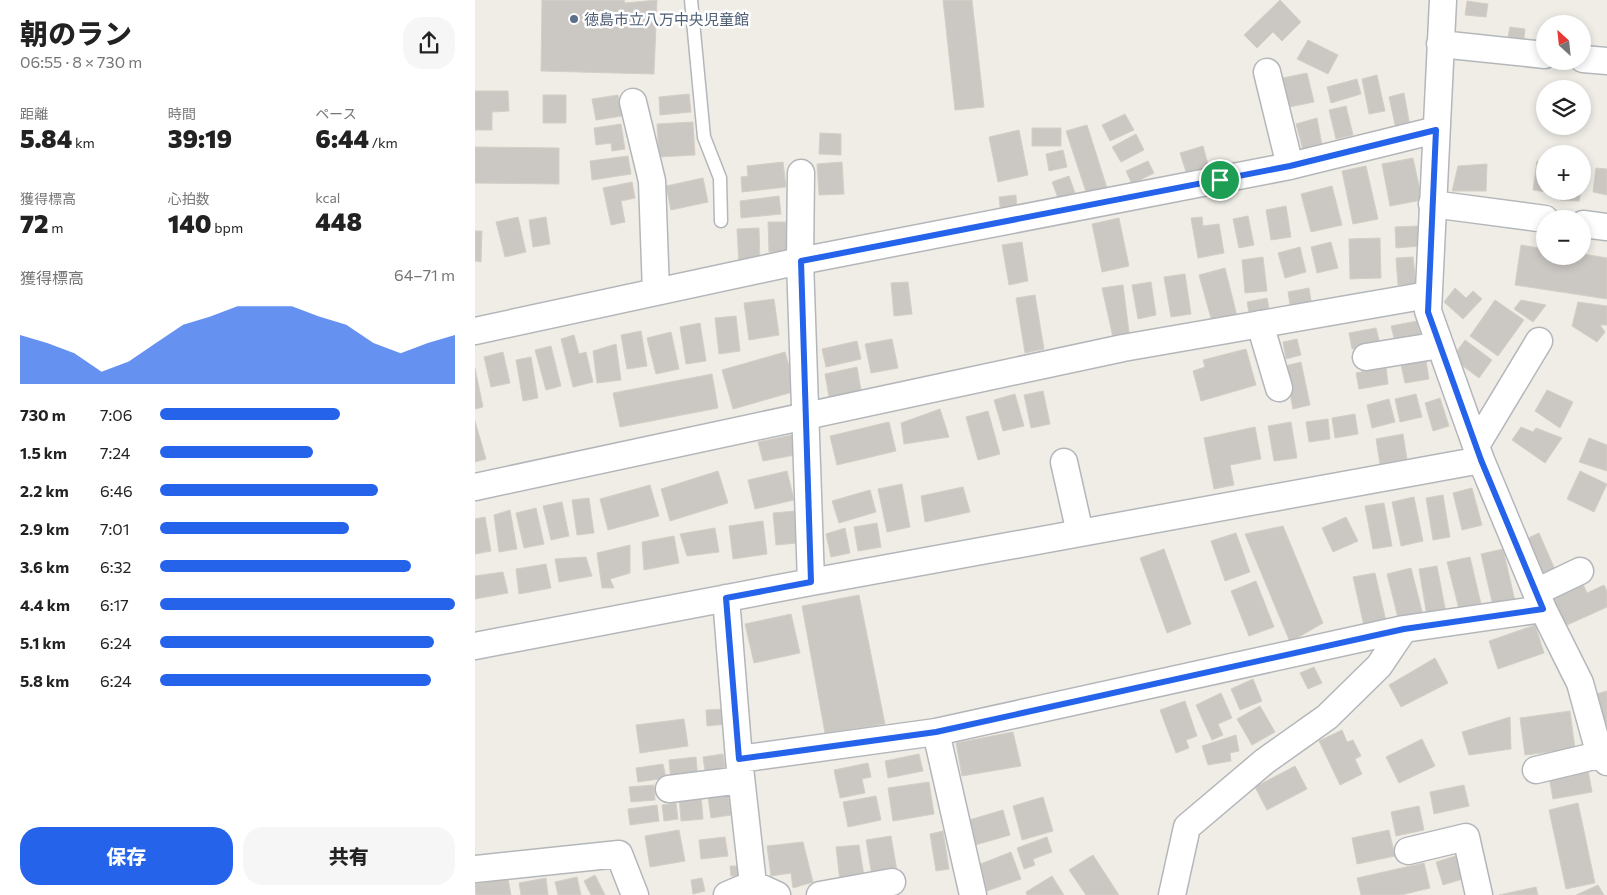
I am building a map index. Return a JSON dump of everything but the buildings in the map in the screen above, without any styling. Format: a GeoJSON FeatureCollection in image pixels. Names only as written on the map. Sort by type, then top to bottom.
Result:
{"type":"FeatureCollection","features":[{"type":"Feature","properties":{"kind":"street"},"geometry":{"type":"LineString","coordinates":[[1443,0],[1428,312],[1479,452],[1539,600],[1580,682],[1596,741],[1605,758],[1535,770]]}},
{"type":"Feature","properties":{"kind":"street"},"geometry":{"type":"LineString","coordinates":[[1440,44],[1536,54]]}},
{"type":"Feature","properties":{"kind":"street"},"geometry":{"type":"LineString","coordinates":[[1591,60],[1607,61]]}},
{"type":"Feature","properties":{"kind":"street"},"geometry":{"type":"LineString","coordinates":[[1267,72],[1290,166]]}},
{"type":"Feature","properties":{"kind":"street"},"geometry":{"type":"LineString","coordinates":[[633,102],[652,181],[656,292]]}},
{"type":"Feature","properties":{"kind":"street"},"geometry":{"type":"LineString","coordinates":[[475,331],[801,261],[1290,166],[1436,130]]}},
{"type":"Feature","properties":{"kind":"street"},"geometry":{"type":"LineString","coordinates":[[801,173],[801,261],[811,582]]}},
{"type":"Feature","properties":{"kind":"street"},"geometry":{"type":"LineString","coordinates":[[1432,204],[1536,218]]}},
{"type":"Feature","properties":{"kind":"street"},"geometry":{"type":"LineString","coordinates":[[1591,225],[1607,227]]}},
{"type":"Feature","properties":{"kind":"street"},"geometry":{"type":"LineString","coordinates":[[475,487],[1123,348],[1428,295]]}},
{"type":"Feature","properties":{"kind":"street"},"geometry":{"type":"LineString","coordinates":[[1260,324],[1279,388]]}},
{"type":"Feature","properties":{"kind":"street"},"geometry":{"type":"LineString","coordinates":[[1479,452],[1539,341]]}},
{"type":"Feature","properties":{"kind":"street"},"geometry":{"type":"LineString","coordinates":[[1366,357],[1440,345]]}},
{"type":"Feature","properties":{"kind":"street"},"geometry":{"type":"LineString","coordinates":[[475,646],[1080,533],[1479,452]]}},
{"type":"Feature","properties":{"kind":"street"},"geometry":{"type":"LineString","coordinates":[[1064,462],[1080,533]]}},
{"type":"Feature","properties":{"kind":"street"},"geometry":{"type":"LineString","coordinates":[[669,789],[740,770],[936,732],[1539,600],[1580,571]]}},
{"type":"Feature","properties":{"kind":"street"},"geometry":{"type":"LineString","coordinates":[[726,598],[740,770],[753,884]]}},
{"type":"Feature","properties":{"kind":"street"},"geometry":{"type":"LineString","coordinates":[[1172,895],[1187,827],[1265,761],[1327,717],[1379,666],[1404,629]]}},
{"type":"Feature","properties":{"kind":"street"},"geometry":{"type":"LineString","coordinates":[[936,732],[973,895]]}},
{"type":"Feature","properties":{"kind":"street"},"geometry":{"type":"LineString","coordinates":[[1407,851],[1466,837],[1479,895]]}},
{"type":"Feature","properties":{"kind":"street"},"geometry":{"type":"LineString","coordinates":[[475,869],[619,854],[635,895]]}},
{"type":"Feature","properties":{"kind":"street"},"geometry":{"type":"LineString","coordinates":[[820,895],[892,882]]}},
{"type":"Feature","properties":{"kind":"street"},"geometry":{"type":"LineString","coordinates":[[727,895],[753,884],[777,895]]}},
{"type":"Feature","properties":{"kind":"lane"},"geometry":{"type":"LineString","coordinates":[[691,0],[704,137],[720,178],[721,221]]}},
{"type":"Feature","properties":{"kind":"place","name":"徳島市立八万中央児童館"},"geometry":{"type":"Point","coordinates":[574,19]}},
{"type":"Feature","properties":{"kind":"route"},"geometry":{"type":"LineString","coordinates":[[1436,130],[1429,251],[1428,312],[1477,444],[1481,460],[1543,609],[1404,629],[936,732],[739,759],[726,598],[811,582],[801,261],[1220,180],[1290,166],[1436,130]]}}]}
